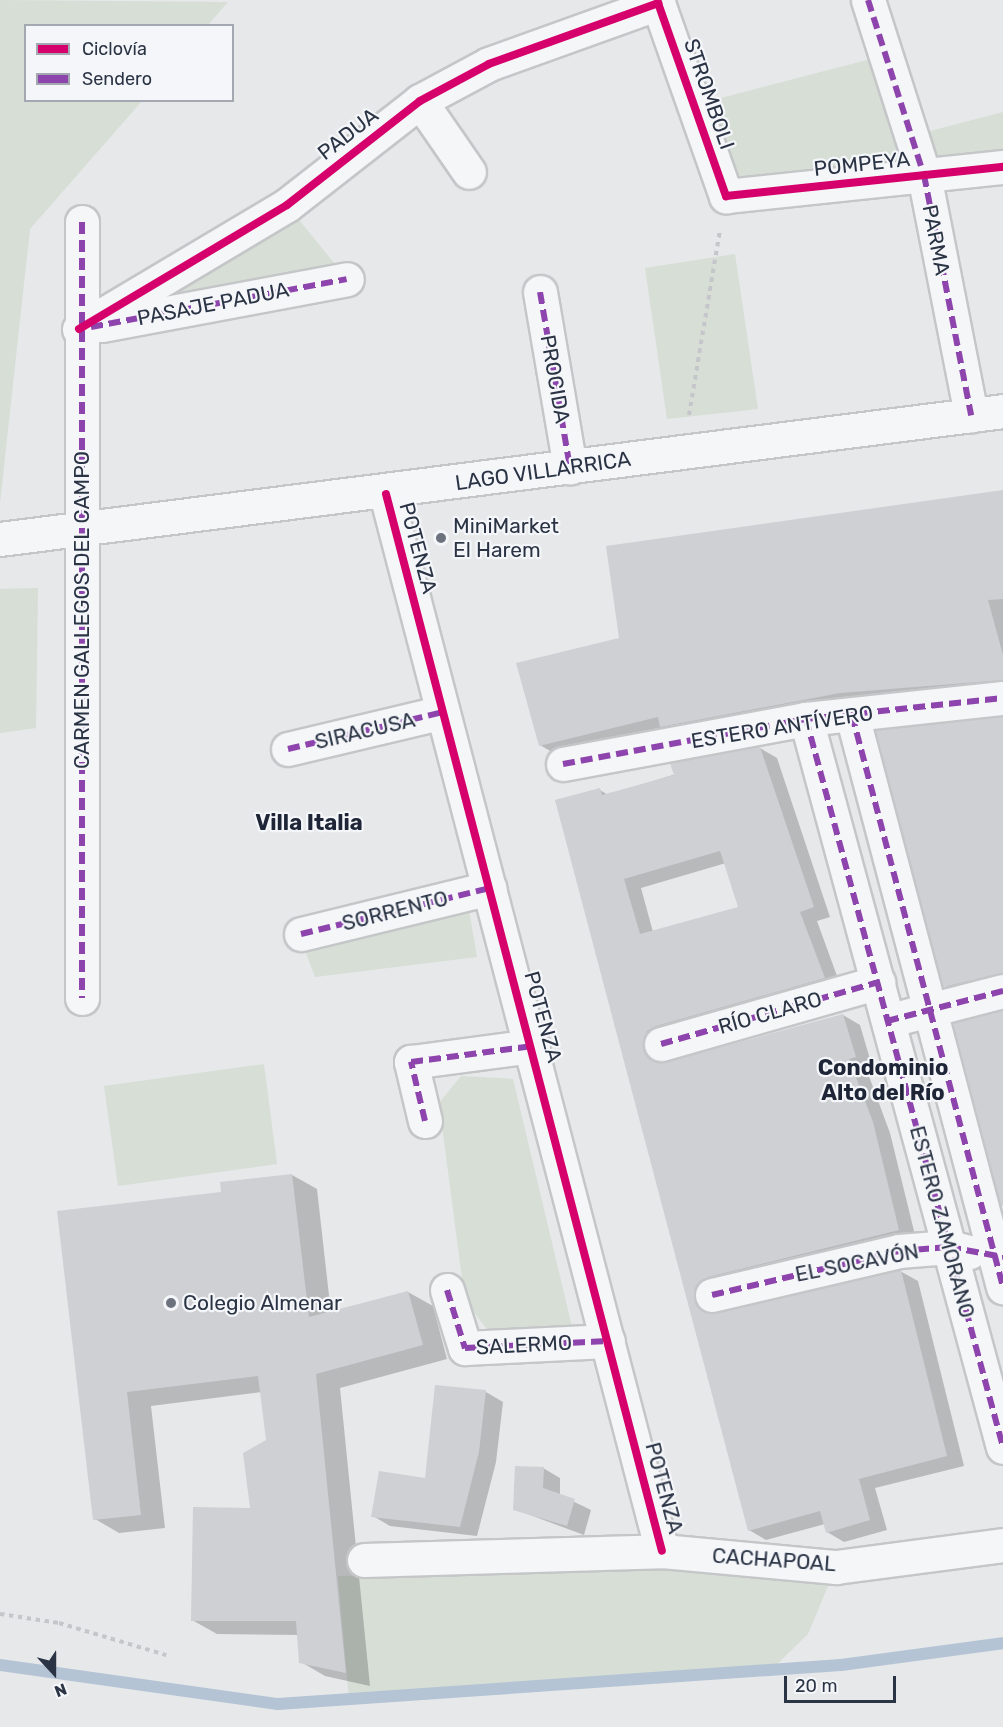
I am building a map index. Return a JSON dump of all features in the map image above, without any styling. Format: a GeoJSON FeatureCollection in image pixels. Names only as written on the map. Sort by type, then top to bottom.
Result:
{"type":"FeatureCollection","features":[{"type":"Feature","properties":{"kind":"street","name":"PARMA"},"geometry":{"type":"LineString","coordinates":[[868,0],[924,175],[971,415]]}},
{"type":"Feature","properties":{"kind":"street","name":"PADUA"},"geometry":{"type":"LineString","coordinates":[[79,329],[287,205],[420,101],[489,64],[658,3]]}},
{"type":"Feature","properties":{"kind":"street","name":"STROMBOLI"},"geometry":{"type":"LineString","coordinates":[[658,3],[726,196]]}},
{"type":"Feature","properties":{"kind":"street"},"geometry":{"type":"LineString","coordinates":[[420,101],[469,172]]}},
{"type":"Feature","properties":{"kind":"street","name":"POMPEYA"},"geometry":{"type":"LineString","coordinates":[[726,196],[1003,167]]}},
{"type":"Feature","properties":{"kind":"street","name":"CARMEN GALLEGOS DEL CAMPO"},"geometry":{"type":"LineString","coordinates":[[82,222],[79,329],[82,532],[82,998]]}},
{"type":"Feature","properties":{"kind":"street","name":"PASAJE PADUA"},"geometry":{"type":"LineString","coordinates":[[79,329],[347,279]]}},
{"type":"Feature","properties":{"kind":"street","name":"PROCIDA"},"geometry":{"type":"LineString","coordinates":[[540,292],[570,467]]}},
{"type":"Feature","properties":{"kind":"street","name":"LAGO VILLARRICA"},"geometry":{"type":"LineString","coordinates":[[0,539],[82,532],[386,494],[683,451],[1003,411]]}},
{"type":"Feature","properties":{"kind":"street","name":"POTENZA"},"geometry":{"type":"LineString","coordinates":[[386,494],[489,888],[533,1046],[662,1551]]}},
{"type":"Feature","properties":{"kind":"street","name":"ESTERO ANTÍVERO"},"geometry":{"type":"LineString","coordinates":[[563,764],[806,719],[1003,698]]}},
{"type":"Feature","properties":{"kind":"street","name":"SIRACUSA"},"geometry":{"type":"LineString","coordinates":[[288,749],[443,712]]}},
{"type":"Feature","properties":{"kind":"street"},"geometry":{"type":"LineString","coordinates":[[852,715],[926,1010],[1000,1268]]}},
{"type":"Feature","properties":{"kind":"street","name":"ESTERO ZAMORANO"},"geometry":{"type":"LineString","coordinates":[[806,719],[1003,1447]]}},
{"type":"Feature","properties":{"kind":"street","name":"SORRENTO"},"geometry":{"type":"LineString","coordinates":[[301,934],[489,888]]}},
{"type":"Feature","properties":{"kind":"street","name":"RÍO CLARO"},"geometry":{"type":"LineString","coordinates":[[661,1044],[878,982]]}},
{"type":"Feature","properties":{"kind":"street"},"geometry":{"type":"LineString","coordinates":[[887,1021],[1003,991]]}},
{"type":"Feature","properties":{"kind":"street"},"geometry":{"type":"LineString","coordinates":[[425,1121],[411,1062],[533,1046]]}},
{"type":"Feature","properties":{"kind":"street","name":"EL SOCAVÓN"},"geometry":{"type":"LineString","coordinates":[[712,1295],[899,1251],[949,1247],[1000,1268]]}},
{"type":"Feature","properties":{"kind":"street","name":"SALERMO"},"geometry":{"type":"LineString","coordinates":[[447,1290],[465,1348],[608,1341]]}},
{"type":"Feature","properties":{"kind":"street","name":"CACHAPOAL"},"geometry":{"type":"LineString","coordinates":[[364,1560],[662,1551],[836,1567],[1003,1545]]}},
{"type":"Feature","properties":{"kind":"path"},"geometry":{"type":"LineString","coordinates":[[683,451],[726,196]]}},
{"type":"Feature","properties":{"kind":"path"},"geometry":{"type":"LineString","coordinates":[[0,1614],[58,1623],[166,1655]]}},
{"type":"Feature","properties":{"kind":"shaded area"},"geometry":{"type":"Polygon","coordinates":[[[0,0],[228,2],[209,24],[24,24],[24,102],[141,102],[30,229],[0,503],[0,0]]]}},
{"type":"Feature","properties":{"kind":"shaded area"},"geometry":{"type":"Polygon","coordinates":[[[886,55],[911,136],[1003,112],[1003,167],[726,196],[694,105],[886,55]]]}},
{"type":"Feature","properties":{"kind":"shaded area"},"geometry":{"type":"Polygon","coordinates":[[[287,205],[347,279],[79,329],[287,205]]]}},
{"type":"Feature","properties":{"kind":"shaded area"},"geometry":{"type":"Polygon","coordinates":[[[735,254],[758,409],[667,419],[645,268],[735,254]]]}},
{"type":"Feature","properties":{"kind":"shaded area"},"geometry":{"type":"Polygon","coordinates":[[[38,588],[36,728],[0,733],[0,589],[38,588]]]}},
{"type":"Feature","properties":{"kind":"shaded area"},"geometry":{"type":"Polygon","coordinates":[[[469,910],[477,957],[315,977],[306,953],[469,910]]]}},
{"type":"Feature","properties":{"kind":"shaded area"},"geometry":{"type":"Polygon","coordinates":[[[264,1064],[277,1164],[118,1186],[104,1086],[264,1064]]]}},
{"type":"Feature","properties":{"kind":"shaded area"},"geometry":{"type":"Polygon","coordinates":[[[461,1076],[513,1079],[573,1331],[487,1329],[465,1301],[439,1103],[461,1076]]]}},
{"type":"Feature","properties":{"kind":"shaded area"},"geometry":{"type":"Polygon","coordinates":[[[836,1567],[808,1634],[770,1671],[349,1699],[338,1576],[836,1567]]]}},
{"type":"Feature","properties":{"kind":"building"},"geometry":{"type":"Polygon","coordinates":[[[1003,490],[1003,599],[988,600],[1003,655],[1003,680],[840,693],[660,727],[658,717],[539,746],[516,663],[619,638],[606,546],[1003,490]]]}},
{"type":"Feature","properties":{"kind":"building"},"geometry":{"type":"Polygon","coordinates":[[[1003,717],[1003,973],[943,987],[875,730],[1003,717]]]}},
{"type":"Feature","properties":{"kind":"building"},"geometry":{"type":"Polygon","coordinates":[[[760,747],[814,907],[800,912],[825,978],[656,1026],[647,1031],[643,1049],[648,1058],[666,1062],[843,1014],[856,1057],[849,1059],[873,1122],[899,1230],[708,1277],[694,1290],[698,1307],[716,1313],[901,1270],[947,1456],[859,1479],[870,1520],[826,1533],[820,1511],[748,1531],[555,800],[600,788],[602,795],[674,775],[670,763],[760,747]],[[720,851],[624,879],[640,934],[738,907],[720,851]]]}},
{"type":"Feature","properties":{"kind":"building"},"geometry":{"type":"Polygon","coordinates":[[[1003,1010],[1003,1206],[1001,1206],[953,1023],[1003,1010]]]}},
{"type":"Feature","properties":{"kind":"building"},"geometry":{"type":"Polygon","coordinates":[[[292,1174],[309,1317],[408,1291],[423,1345],[316,1374],[346,1673],[299,1663],[296,1621],[191,1621],[193,1507],[250,1508],[243,1453],[266,1440],[258,1376],[127,1392],[141,1515],[93,1520],[57,1211],[221,1192],[220,1182],[292,1174]]]}},
{"type":"Feature","properties":{"kind":"building"},"geometry":{"type":"Polygon","coordinates":[[[435,1385],[486,1390],[479,1452],[460,1527],[371,1517],[379,1471],[425,1478],[435,1385]]]}},
{"type":"Feature","properties":{"kind":"building"},"geometry":{"type":"Polygon","coordinates":[[[515,1466],[544,1467],[543,1488],[575,1499],[567,1526],[513,1510],[515,1466]]]}},
{"type":"Feature","properties":{"kind":"waterway"},"geometry":{"type":"LineString","coordinates":[[0,1665],[278,1704],[841,1665],[1003,1643]]}},
{"type":"Feature","properties":{"kind":"marked path"},"geometry":{"type":"LineString","coordinates":[[868,0],[924,175],[971,415]]}},
{"type":"Feature","properties":{"kind":"marked path"},"geometry":{"type":"LineString","coordinates":[[82,222],[82,998]]}},
{"type":"Feature","properties":{"kind":"marked path"},"geometry":{"type":"LineString","coordinates":[[91,327],[347,279]]}},
{"type":"Feature","properties":{"kind":"marked path"},"geometry":{"type":"LineString","coordinates":[[540,292],[570,467]]}},
{"type":"Feature","properties":{"kind":"marked path"},"geometry":{"type":"LineString","coordinates":[[563,764],[806,719],[1003,698]]}},
{"type":"Feature","properties":{"kind":"marked path"},"geometry":{"type":"LineString","coordinates":[[288,749],[443,712]]}},
{"type":"Feature","properties":{"kind":"marked path"},"geometry":{"type":"LineString","coordinates":[[852,715],[1003,1287]]}},
{"type":"Feature","properties":{"kind":"marked path"},"geometry":{"type":"LineString","coordinates":[[806,719],[1003,1447]]}},
{"type":"Feature","properties":{"kind":"marked path"},"geometry":{"type":"LineString","coordinates":[[301,934],[489,888]]}},
{"type":"Feature","properties":{"kind":"marked path"},"geometry":{"type":"LineString","coordinates":[[661,1044],[878,982]]}},
{"type":"Feature","properties":{"kind":"marked path"},"geometry":{"type":"LineString","coordinates":[[887,1021],[1003,991]]}},
{"type":"Feature","properties":{"kind":"marked path"},"geometry":{"type":"LineString","coordinates":[[425,1121],[411,1062],[533,1046]]}},
{"type":"Feature","properties":{"kind":"marked path"},"geometry":{"type":"LineString","coordinates":[[712,1295],[899,1251],[949,1247],[1003,1257]]}},
{"type":"Feature","properties":{"kind":"marked path"},"geometry":{"type":"LineString","coordinates":[[447,1290],[465,1348],[608,1341]]}},
{"type":"Feature","properties":{"kind":"cycle path"},"geometry":{"type":"LineString","coordinates":[[79,329],[287,205],[420,101],[489,64],[658,3],[726,196],[1003,167]]}},
{"type":"Feature","properties":{"kind":"cycle path"},"geometry":{"type":"LineString","coordinates":[[386,494],[662,1551]]}},
{"type":"Feature","properties":{"kind":"place","name":"MiniMarket El Harem"},"geometry":{"type":"Point","coordinates":[441,538]}},
{"type":"Feature","properties":{"kind":"place","name":"Colegio Almenar"},"geometry":{"type":"Point","coordinates":[171,1303]}},
{"type":"Feature","properties":{"kind":"district","name":"Villa Italia"},"geometry":{"type":"Point","coordinates":[309,823]}},
{"type":"Feature","properties":{"kind":"district","name":"Condominio Alto del Río"},"geometry":{"type":"Point","coordinates":[883,1080]}}]}
